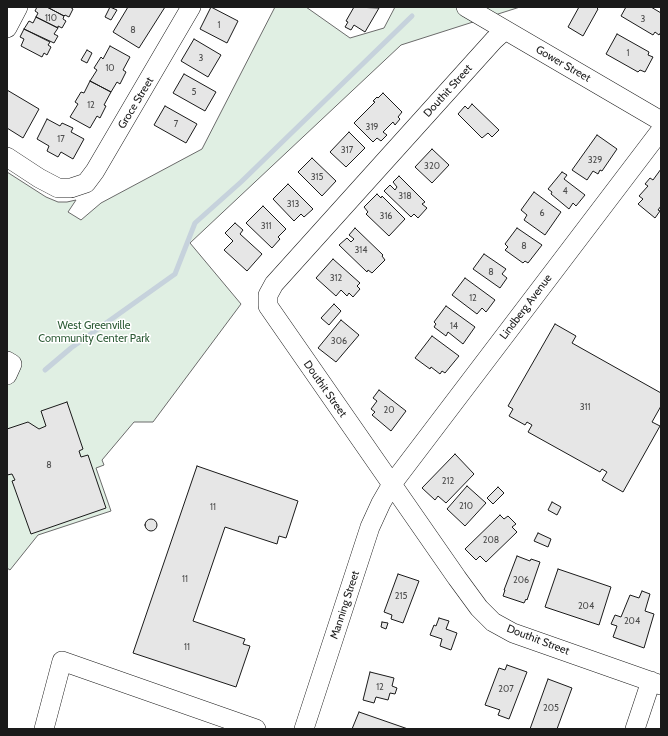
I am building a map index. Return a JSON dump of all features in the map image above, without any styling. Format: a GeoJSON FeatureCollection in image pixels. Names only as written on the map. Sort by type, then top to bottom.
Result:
{"type":"FeatureCollection","features":[{"type":"Feature","properties":{"kind":"street"},"geometry":{"type":"LineString","coordinates":[[7,28],[18,7]]}},
{"type":"Feature","properties":{"kind":"street","name":"Groce Street"},"geometry":{"type":"LineString","coordinates":[[7,157],[39,178],[58,188],[71,188],[86,184],[95,172],[191,7]]}},
{"type":"Feature","properties":{"kind":"street","name":"Gower Street"},"geometry":{"type":"LineString","coordinates":[[466,7],[661,121]]}},
{"type":"Feature","properties":{"kind":"street","name":"Douthit Street"},"geometry":{"type":"LineString","coordinates":[[505,30],[494,40],[274,284],[268,295],[268,306],[461,584],[479,608],[493,622],[513,633],[656,683]]}},
{"type":"Feature","properties":{"kind":"street","name":"Lindberg Avenue"},"geometry":{"type":"LineString","coordinates":[[392,484],[661,130]]}},
{"type":"Feature","properties":{"kind":"street"},"geometry":{"type":"LineString","coordinates":[[7,361],[12,364],[7,375]]}},
{"type":"Feature","properties":{"kind":"street","name":"Manning Street"},"geometry":{"type":"LineString","coordinates":[[304,729],[370,527],[392,484]]}},
{"type":"Feature","properties":{"kind":"street"},"geometry":{"type":"LineString","coordinates":[[44,729],[62,662],[256,729]]}},
{"type":"Feature","properties":{"kind":"street"},"geometry":{"type":"LineString","coordinates":[[635,729],[656,683]]}},
{"type":"Feature","properties":{"kind":"green space","name":"West Greenville Community Center Park"},"geometry":{"type":"Polygon","coordinates":[[[275,7],[306,7],[350,38],[384,28],[395,7],[520,7],[401,45],[190,243],[241,304],[153,422],[134,422],[102,460],[104,465],[96,468],[111,511],[38,535],[10,570],[7,568],[7,172],[46,197],[58,202],[76,200],[68,212],[81,220],[101,203],[202,149],[275,7]]]}},
{"type":"Feature","properties":{"kind":"building"},"geometry":{"type":"Polygon","coordinates":[[[37,7],[47,7],[64,16],[63,19],[66,21],[62,28],[58,26],[58,28],[36,17],[38,13],[35,11],[37,7]]]}},
{"type":"Feature","properties":{"kind":"building"},"geometry":{"type":"Polygon","coordinates":[[[47,7],[70,7],[73,9],[69,17],[47,7]]]}},
{"type":"Feature","properties":{"kind":"building"},"geometry":{"type":"Polygon","coordinates":[[[110,7],[117,10],[111,20],[105,17],[110,7]]]}},
{"type":"Feature","properties":{"kind":"building"},"geometry":{"type":"Polygon","coordinates":[[[128,7],[165,7],[139,48],[113,32],[128,7]]]}},
{"type":"Feature","properties":{"kind":"building"},"geometry":{"type":"Polygon","coordinates":[[[211,7],[238,21],[227,43],[200,29],[211,7]]]}},
{"type":"Feature","properties":{"kind":"building"},"geometry":{"type":"Polygon","coordinates":[[[354,7],[379,8],[365,32],[354,25],[351,30],[345,27],[348,22],[346,21],[354,7]]]}},
{"type":"Feature","properties":{"kind":"building"},"geometry":{"type":"Polygon","coordinates":[[[579,7],[596,7],[598,9],[583,36],[568,27],[579,7]]]}},
{"type":"Feature","properties":{"kind":"building"},"geometry":{"type":"Polygon","coordinates":[[[626,7],[651,7],[661,13],[661,32],[659,35],[655,32],[653,35],[621,16],[626,7]]]}},
{"type":"Feature","properties":{"kind":"building"},"geometry":{"type":"Polygon","coordinates":[[[36,17],[58,28],[54,34],[58,36],[54,43],[24,29],[29,21],[33,23],[36,17]]]}},
{"type":"Feature","properties":{"kind":"building"},"geometry":{"type":"Polygon","coordinates":[[[24,29],[50,42],[48,45],[51,47],[47,55],[44,53],[42,57],[21,46],[24,39],[20,37],[24,29]]]}},
{"type":"Feature","properties":{"kind":"building"},"geometry":{"type":"Polygon","coordinates":[[[617,34],[649,52],[648,55],[653,57],[645,72],[640,70],[638,72],[606,54],[617,34]]]}},
{"type":"Feature","properties":{"kind":"building"},"geometry":{"type":"Polygon","coordinates":[[[194,39],[221,55],[208,77],[181,61],[194,39]]]}},
{"type":"Feature","properties":{"kind":"building"},"geometry":{"type":"Polygon","coordinates":[[[110,46],[130,57],[123,70],[126,72],[120,84],[117,82],[111,92],[90,81],[97,70],[94,68],[101,57],[103,59],[110,46]]]}},
{"type":"Feature","properties":{"kind":"building"},"geometry":{"type":"Polygon","coordinates":[[[87,50],[92,53],[87,63],[81,60],[87,50]]]}},
{"type":"Feature","properties":{"kind":"building"},"geometry":{"type":"Polygon","coordinates":[[[184,74],[216,92],[205,111],[173,93],[184,74]]]}},
{"type":"Feature","properties":{"kind":"building"},"geometry":{"type":"Polygon","coordinates":[[[90,81],[111,92],[104,105],[106,106],[100,118],[97,116],[90,128],[70,117],[78,104],[75,102],[81,92],[84,93],[90,81]]]}},
{"type":"Feature","properties":{"kind":"building"},"geometry":{"type":"Polygon","coordinates":[[[7,90],[39,109],[23,138],[7,128],[7,90]]]}},
{"type":"Feature","properties":{"kind":"building"},"geometry":{"type":"Polygon","coordinates":[[[383,93],[402,112],[398,117],[400,119],[395,125],[393,122],[383,132],[387,135],[381,141],[377,138],[373,142],[354,123],[375,102],[373,101],[383,93]]]}},
{"type":"Feature","properties":{"kind":"building"},"geometry":{"type":"Polygon","coordinates":[[[472,104],[499,130],[492,137],[488,133],[482,138],[458,114],[465,106],[468,109],[472,104]]]}},
{"type":"Feature","properties":{"kind":"building"},"geometry":{"type":"Polygon","coordinates":[[[165,106],[197,124],[186,143],[154,125],[165,106]]]}},
{"type":"Feature","properties":{"kind":"building"},"geometry":{"type":"Polygon","coordinates":[[[47,119],[60,126],[62,123],[73,128],[71,132],[84,139],[73,159],[61,152],[58,157],[47,151],[49,146],[37,139],[47,119]]]}},
{"type":"Feature","properties":{"kind":"building"},"geometry":{"type":"Polygon","coordinates":[[[349,132],[365,148],[346,167],[330,152],[349,132]]]}},
{"type":"Feature","properties":{"kind":"building"},"geometry":{"type":"Polygon","coordinates":[[[597,135],[617,149],[602,171],[600,170],[598,174],[593,171],[587,180],[572,170],[597,135]]]}},
{"type":"Feature","properties":{"kind":"building"},"geometry":{"type":"Polygon","coordinates":[[[432,149],[449,165],[432,183],[415,167],[432,149]]]}},
{"type":"Feature","properties":{"kind":"building"},"geometry":{"type":"Polygon","coordinates":[[[312,158],[336,181],[322,196],[298,172],[312,158]]]}},
{"type":"Feature","properties":{"kind":"building"},"geometry":{"type":"Polygon","coordinates":[[[661,169],[661,206],[658,210],[660,211],[655,218],[638,204],[643,199],[639,196],[648,186],[645,184],[650,178],[653,180],[661,169]]]}},
{"type":"Feature","properties":{"kind":"building"},"geometry":{"type":"Polygon","coordinates":[[[562,172],[567,175],[564,179],[585,195],[576,206],[573,203],[569,209],[551,194],[552,192],[548,189],[562,172]]]}},
{"type":"Feature","properties":{"kind":"building"},"geometry":{"type":"Polygon","coordinates":[[[399,176],[425,202],[422,204],[427,208],[418,218],[414,214],[411,217],[384,191],[390,185],[395,190],[397,187],[393,182],[399,176]]]}},
{"type":"Feature","properties":{"kind":"building"},"geometry":{"type":"Polygon","coordinates":[[[288,184],[313,209],[304,217],[301,214],[294,221],[273,199],[288,184]]]}},
{"type":"Feature","properties":{"kind":"building"},"geometry":{"type":"Polygon","coordinates":[[[534,192],[561,212],[545,235],[524,220],[527,215],[521,210],[534,192]]]}},
{"type":"Feature","properties":{"kind":"building"},"geometry":{"type":"Polygon","coordinates":[[[377,194],[381,198],[382,196],[405,219],[389,236],[366,214],[368,212],[364,207],[377,194]]]}},
{"type":"Feature","properties":{"kind":"building"},"geometry":{"type":"Polygon","coordinates":[[[263,206],[286,229],[278,237],[280,239],[272,248],[246,223],[263,206]]]}},
{"type":"Feature","properties":{"kind":"building"},"geometry":{"type":"Polygon","coordinates":[[[235,223],[243,230],[240,234],[262,254],[247,271],[224,250],[233,241],[225,233],[235,223]]]}},
{"type":"Feature","properties":{"kind":"building"},"geometry":{"type":"Polygon","coordinates":[[[355,228],[383,255],[382,256],[385,260],[372,273],[368,270],[367,272],[339,245],[347,238],[351,242],[354,239],[349,235],[355,228]]]}},
{"type":"Feature","properties":{"kind":"building"},"geometry":{"type":"Polygon","coordinates":[[[517,228],[542,245],[528,263],[525,261],[523,263],[505,250],[508,247],[505,244],[517,228]]]}},
{"type":"Feature","properties":{"kind":"building"},"geometry":{"type":"Polygon","coordinates":[[[484,254],[506,269],[502,274],[507,278],[500,288],[473,269],[484,254]]]}},
{"type":"Feature","properties":{"kind":"building"},"geometry":{"type":"Polygon","coordinates":[[[333,259],[360,283],[357,286],[360,289],[353,297],[349,293],[347,296],[341,290],[336,296],[316,278],[333,259]]]}},
{"type":"Feature","properties":{"kind":"building"},"geometry":{"type":"Polygon","coordinates":[[[465,278],[495,300],[486,312],[482,308],[477,314],[452,295],[465,278]]]}},
{"type":"Feature","properties":{"kind":"building"},"geometry":{"type":"Polygon","coordinates":[[[334,304],[341,311],[329,325],[321,318],[334,304]]]}},
{"type":"Feature","properties":{"kind":"building"},"geometry":{"type":"Polygon","coordinates":[[[446,306],[475,327],[463,344],[448,332],[446,336],[434,327],[436,324],[434,322],[446,306]]]}},
{"type":"Feature","properties":{"kind":"building"},"geometry":{"type":"Polygon","coordinates":[[[341,320],[359,335],[336,362],[318,348],[341,320]]]}},
{"type":"Feature","properties":{"kind":"building"},"geometry":{"type":"Polygon","coordinates":[[[555,324],[576,336],[572,343],[661,393],[661,406],[652,422],[660,426],[623,492],[602,480],[607,472],[602,469],[600,472],[528,432],[532,425],[527,422],[525,425],[509,416],[513,409],[508,406],[555,324]]]}},
{"type":"Feature","properties":{"kind":"building"},"geometry":{"type":"Polygon","coordinates":[[[432,336],[459,356],[445,373],[442,371],[440,374],[431,367],[430,369],[415,358],[432,336]]]}},
{"type":"Feature","properties":{"kind":"building"},"geometry":{"type":"Polygon","coordinates":[[[379,390],[406,411],[391,431],[372,415],[375,412],[371,409],[377,401],[373,398],[379,390]]]}},
{"type":"Feature","properties":{"kind":"building"},"geometry":{"type":"Polygon","coordinates":[[[67,402],[83,449],[79,451],[81,457],[88,455],[106,508],[31,534],[12,481],[15,480],[12,474],[7,475],[7,429],[28,422],[39,429],[46,426],[41,411],[67,402]]]}},
{"type":"Feature","properties":{"kind":"building"},"geometry":{"type":"Polygon","coordinates":[[[455,454],[474,474],[446,503],[438,496],[435,500],[422,488],[455,454]]]}},
{"type":"Feature","properties":{"kind":"building"},"geometry":{"type":"Polygon","coordinates":[[[197,466],[298,501],[286,538],[279,536],[277,544],[225,527],[193,621],[245,639],[243,644],[250,646],[236,687],[133,653],[197,466]]]}},
{"type":"Feature","properties":{"kind":"building"},"geometry":{"type":"Polygon","coordinates":[[[467,486],[486,503],[465,526],[447,509],[467,486]]]}},
{"type":"Feature","properties":{"kind":"building"},"geometry":{"type":"Polygon","coordinates":[[[498,487],[504,493],[493,504],[487,498],[498,487]]]}},
{"type":"Feature","properties":{"kind":"building"},"geometry":{"type":"Polygon","coordinates":[[[552,502],[561,507],[557,515],[548,510],[552,502]]]}},
{"type":"Feature","properties":{"kind":"building"},"geometry":{"type":"Polygon","coordinates":[[[500,515],[504,519],[508,516],[516,524],[512,527],[517,532],[486,562],[480,556],[476,560],[465,549],[500,515]]]}},
{"type":"Feature","properties":{"kind":"building"},"geometry":{"type":"Polygon","coordinates":[[[151,519],[155,521],[157,525],[155,529],[151,531],[147,529],[145,525],[147,521],[151,519]]]}},
{"type":"Feature","properties":{"kind":"building"},"geometry":{"type":"Polygon","coordinates":[[[538,533],[551,539],[548,547],[534,541],[538,533]]]}},
{"type":"Feature","properties":{"kind":"building"},"geometry":{"type":"Polygon","coordinates":[[[517,556],[530,561],[531,559],[540,562],[527,600],[526,599],[524,603],[503,596],[517,556]]]}},
{"type":"Feature","properties":{"kind":"building"},"geometry":{"type":"Polygon","coordinates":[[[558,569],[611,587],[599,625],[545,607],[558,569]]]}},
{"type":"Feature","properties":{"kind":"building"},"geometry":{"type":"Polygon","coordinates":[[[398,574],[419,581],[403,623],[391,619],[392,615],[384,612],[398,574]]]}},
{"type":"Feature","properties":{"kind":"building"},"geometry":{"type":"Polygon","coordinates":[[[642,591],[650,594],[645,611],[654,614],[644,648],[613,637],[617,626],[611,624],[615,615],[621,617],[630,595],[639,598],[642,591]]]}},
{"type":"Feature","properties":{"kind":"building"},"geometry":{"type":"Polygon","coordinates":[[[439,618],[449,621],[446,629],[457,633],[451,650],[440,646],[442,639],[430,635],[439,618]]]}},
{"type":"Feature","properties":{"kind":"building"},"geometry":{"type":"Polygon","coordinates":[[[382,622],[388,623],[386,629],[381,627],[382,622]]]}},
{"type":"Feature","properties":{"kind":"building"},"geometry":{"type":"Polygon","coordinates":[[[507,665],[527,672],[509,719],[498,715],[500,710],[485,705],[499,668],[505,670],[507,665]]]}},
{"type":"Feature","properties":{"kind":"building"},"geometry":{"type":"Polygon","coordinates":[[[370,672],[394,678],[392,686],[397,688],[395,694],[390,693],[388,700],[376,697],[374,703],[363,700],[370,672]]]}},
{"type":"Feature","properties":{"kind":"building"},"geometry":{"type":"Polygon","coordinates":[[[548,679],[572,688],[557,729],[530,729],[548,679]]]}},
{"type":"Feature","properties":{"kind":"building"},"geometry":{"type":"Polygon","coordinates":[[[359,712],[408,729],[352,729],[359,712]]]}},
{"type":"Feature","properties":{"kind":"waterway"},"geometry":{"type":"LineString","coordinates":[[45,370],[71,348],[175,274],[195,223],[241,182],[412,16]]}}]}
